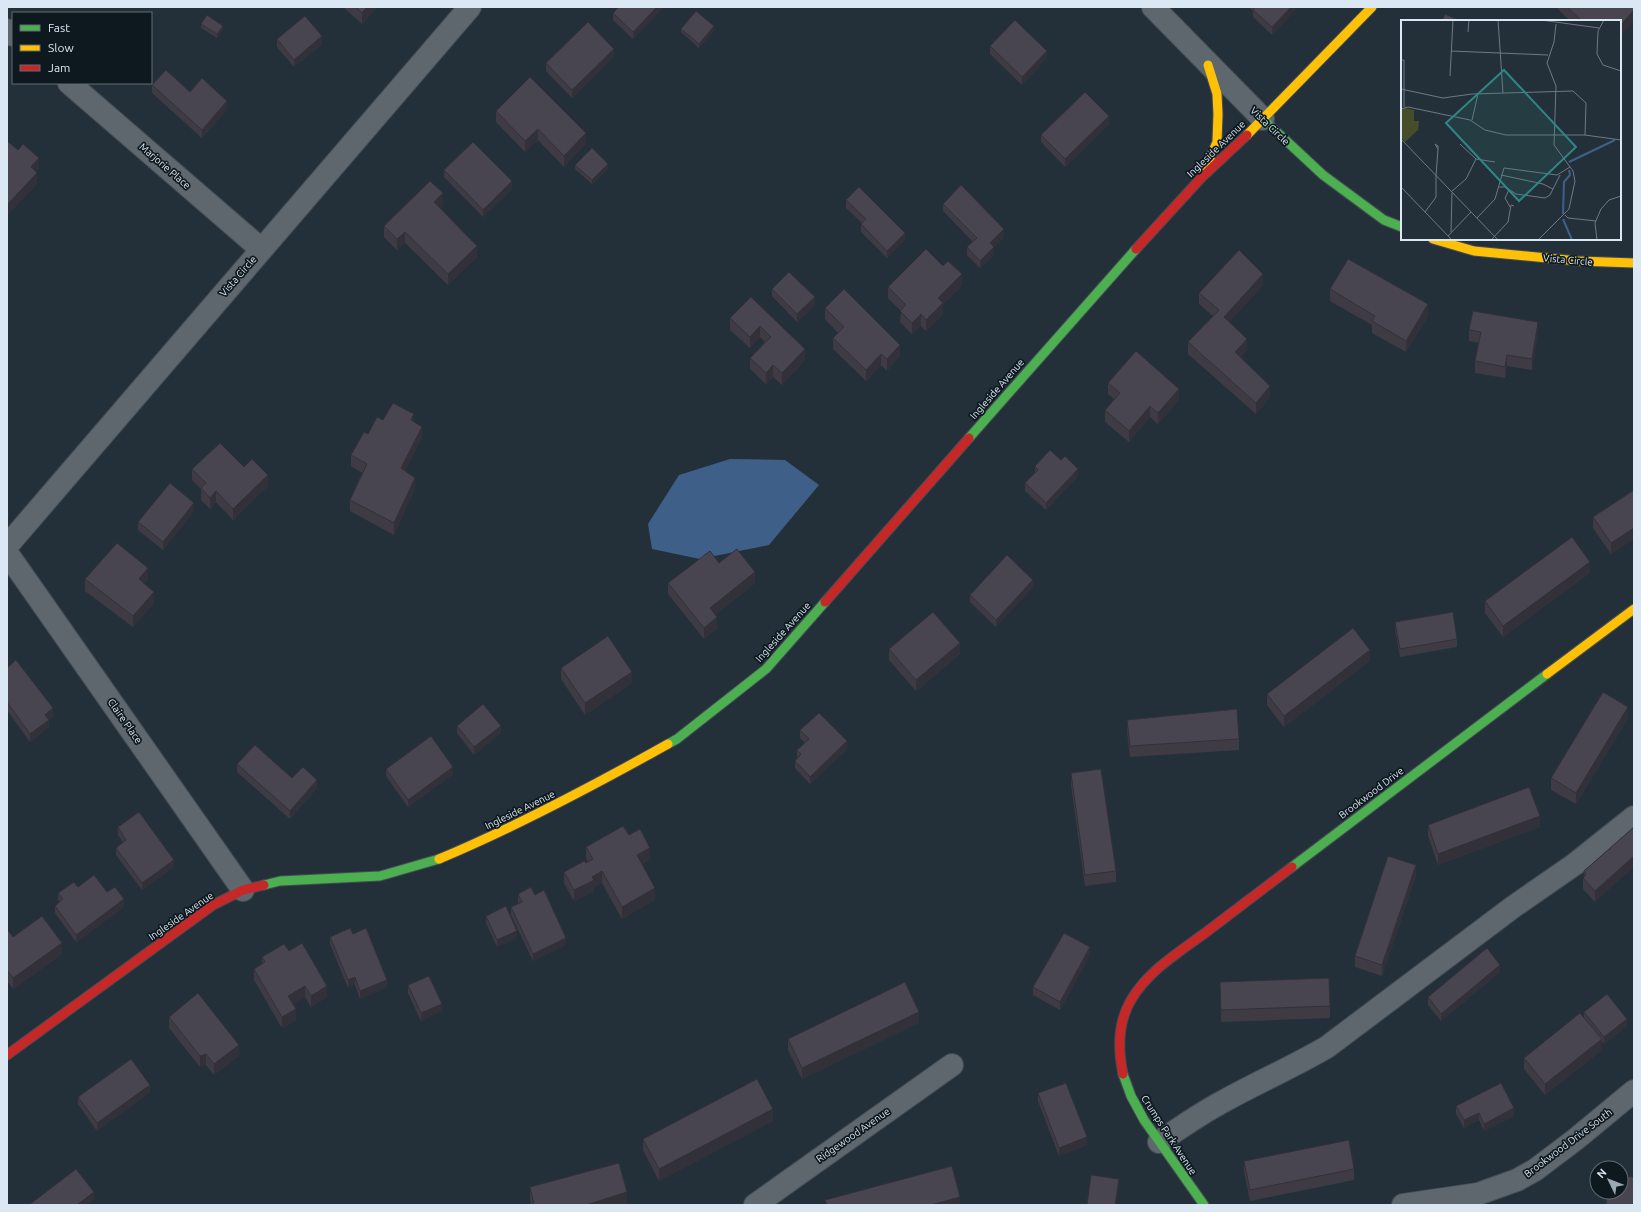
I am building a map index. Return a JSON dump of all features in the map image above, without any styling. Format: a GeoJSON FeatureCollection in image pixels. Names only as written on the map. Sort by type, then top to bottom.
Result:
{"type":"FeatureCollection","features":[{"type":"Feature","properties":{"kind":"street","name":"Vista Circle"},"geometry":{"type":"LineString","coordinates":[[7,546],[470,7]]}},
{"type":"Feature","properties":{"kind":"street","name":"Vista Circle"},"geometry":{"type":"LineString","coordinates":[[1153,7],[1208,65],[1323,175],[1384,220],[1401,227]]}},
{"type":"Feature","properties":{"kind":"street","name":"Ingleside Avenue"},"geometry":{"type":"LineString","coordinates":[[7,1055],[213,905],[243,890],[280,881],[380,876],[432,861],[488,838],[523,821],[601,782],[677,740],[766,669],[1153,229],[1201,178],[1263,119],[1372,7]]}},
{"type":"Feature","properties":{"kind":"street"},"geometry":{"type":"LineString","coordinates":[[1201,178],[1217,142],[1218,94],[1208,65]]}},
{"type":"Feature","properties":{"kind":"street","name":"Marjorie Place"},"geometry":{"type":"LineString","coordinates":[[70,84],[261,249]]}},
{"type":"Feature","properties":{"kind":"street","name":"Vista Circle"},"geometry":{"type":"LineString","coordinates":[[1436,240],[1474,251],[1578,261],[1634,263]]}},
{"type":"Feature","properties":{"kind":"street","name":"Claire Place"},"geometry":{"type":"LineString","coordinates":[[7,553],[243,890]]}},
{"type":"Feature","properties":{"kind":"street","name":"Brookwood Drive"},"geometry":{"type":"LineString","coordinates":[[1130,1003],[1141,986],[1157,970],[1179,952],[1634,609]]}},
{"type":"Feature","properties":{"kind":"street"},"geometry":{"type":"LineString","coordinates":[[1159,1142],[1197,1116],[1224,1100],[1297,1065],[1327,1047],[1513,907],[1575,864],[1634,816]]}},
{"type":"Feature","properties":{"kind":"street","name":"Crumps Park Avenue"},"geometry":{"type":"LineString","coordinates":[[1130,1003],[1120,1032],[1122,1071],[1127,1089],[1145,1121],[1204,1205]]}},
{"type":"Feature","properties":{"kind":"street","name":"Ridgewood Avenue"},"geometry":{"type":"LineString","coordinates":[[755,1205],[952,1065]]}},
{"type":"Feature","properties":{"kind":"street","name":"Brookwood Drive South"},"geometry":{"type":"LineString","coordinates":[[1414,1204],[1478,1194],[1518,1180],[1535,1170],[1576,1139],[1634,1091]]}},
{"type":"Feature","properties":{"kind":"water"},"geometry":{"type":"Polygon","coordinates":[[[730,459],[785,460],[819,485],[769,545],[700,559],[652,549],[648,524],[679,475],[730,459]]]}},
{"type":"Feature","properties":{"kind":"building"},"geometry":{"type":"Polygon","coordinates":[[[356,7],[367,7],[362,13],[356,7]]]}},
{"type":"Feature","properties":{"kind":"building"},"geometry":{"type":"Polygon","coordinates":[[[619,7],[657,7],[633,32],[613,13],[619,7]]]}},
{"type":"Feature","properties":{"kind":"building"},"geometry":{"type":"Polygon","coordinates":[[[1255,7],[1291,7],[1272,27],[1253,10],[1255,7]]]}},
{"type":"Feature","properties":{"kind":"building"},"geometry":{"type":"Polygon","coordinates":[[[1567,7],[1634,7],[1634,10],[1621,25],[1621,20],[1581,20],[1567,7]]]}},
{"type":"Feature","properties":{"kind":"building"},"geometry":{"type":"Polygon","coordinates":[[[696,11],[714,26],[699,44],[681,29],[696,11]]]}},
{"type":"Feature","properties":{"kind":"building"},"geometry":{"type":"Polygon","coordinates":[[[1445,14],[1459,20],[1442,20],[1445,14]]]}},
{"type":"Feature","properties":{"kind":"building"},"geometry":{"type":"Polygon","coordinates":[[[207,15],[223,26],[217,34],[201,24],[207,15]]]}},
{"type":"Feature","properties":{"kind":"building"},"geometry":{"type":"Polygon","coordinates":[[[305,16],[322,36],[294,60],[277,39],[305,16]]]}},
{"type":"Feature","properties":{"kind":"building"},"geometry":{"type":"Polygon","coordinates":[[[1015,20],[1047,51],[1022,77],[990,46],[1015,20]]]}},
{"type":"Feature","properties":{"kind":"building"},"geometry":{"type":"Polygon","coordinates":[[[588,22],[614,49],[572,90],[546,63],[588,22]]]}},
{"type":"Feature","properties":{"kind":"building"},"geometry":{"type":"Polygon","coordinates":[[[166,70],[190,92],[202,78],[227,101],[202,130],[152,85],[166,70]]]}},
{"type":"Feature","properties":{"kind":"building"},"geometry":{"type":"Polygon","coordinates":[[[530,77],[586,133],[564,156],[538,129],[525,141],[496,111],[530,77]]]}},
{"type":"Feature","properties":{"kind":"building"},"geometry":{"type":"Polygon","coordinates":[[[1085,92],[1109,116],[1065,159],[1041,135],[1085,92]]]}},
{"type":"Feature","properties":{"kind":"building"},"geometry":{"type":"Polygon","coordinates":[[[7,141],[18,150],[23,144],[39,158],[31,167],[37,173],[7,205],[7,141]]]}},
{"type":"Feature","properties":{"kind":"building"},"geometry":{"type":"Polygon","coordinates":[[[473,142],[512,181],[483,210],[444,170],[473,142]]]}},
{"type":"Feature","properties":{"kind":"building"},"geometry":{"type":"Polygon","coordinates":[[[592,148],[608,164],[592,180],[575,165],[592,148]]]}},
{"type":"Feature","properties":{"kind":"building"},"geometry":{"type":"Polygon","coordinates":[[[430,181],[443,193],[434,202],[477,246],[448,274],[405,232],[397,239],[384,226],[430,181]]]}},
{"type":"Feature","properties":{"kind":"building"},"geometry":{"type":"Polygon","coordinates":[[[961,185],[1004,229],[990,243],[994,247],[980,261],[967,247],[977,238],[943,204],[961,185]]]}},
{"type":"Feature","properties":{"kind":"building"},"geometry":{"type":"Polygon","coordinates":[[[859,187],[905,233],[887,251],[861,224],[866,219],[846,200],[859,187]]]}},
{"type":"Feature","properties":{"kind":"building"},"geometry":{"type":"Polygon","coordinates":[[[926,249],[943,266],[948,261],[962,274],[938,298],[943,303],[926,320],[921,314],[912,323],[900,311],[906,305],[888,287],[926,249]]]}},
{"type":"Feature","properties":{"kind":"building"},"geometry":{"type":"Polygon","coordinates":[[[1239,250],[1263,274],[1224,317],[1247,339],[1235,352],[1270,386],[1256,403],[1188,342],[1219,310],[1199,293],[1239,250]]]}},
{"type":"Feature","properties":{"kind":"building"},"geometry":{"type":"Polygon","coordinates":[[[1348,259],[1428,304],[1406,341],[1372,321],[1375,316],[1330,289],[1348,259]]]}},
{"type":"Feature","properties":{"kind":"building"},"geometry":{"type":"Polygon","coordinates":[[[789,272],[815,297],[797,314],[772,289],[789,272]]]}},
{"type":"Feature","properties":{"kind":"building"},"geometry":{"type":"Polygon","coordinates":[[[844,289],[900,345],[887,359],[881,354],[866,370],[833,338],[844,327],[825,308],[844,289]]]}},
{"type":"Feature","properties":{"kind":"building"},"geometry":{"type":"Polygon","coordinates":[[[751,297],[805,349],[782,373],[773,365],[766,373],[750,358],[771,337],[760,326],[750,337],[730,318],[751,297]]]}},
{"type":"Feature","properties":{"kind":"building"},"geometry":{"type":"Polygon","coordinates":[[[1473,311],[1538,322],[1532,359],[1507,355],[1505,367],[1475,361],[1481,332],[1469,330],[1473,311]]]}},
{"type":"Feature","properties":{"kind":"building"},"geometry":{"type":"Polygon","coordinates":[[[1136,351],[1179,389],[1158,413],[1150,406],[1129,431],[1105,410],[1120,393],[1108,383],[1136,351]]]}},
{"type":"Feature","properties":{"kind":"building"},"geometry":{"type":"Polygon","coordinates":[[[393,403],[414,414],[411,420],[422,427],[401,468],[415,478],[394,523],[350,500],[367,464],[351,455],[364,432],[368,434],[377,417],[383,420],[393,403]]]}},
{"type":"Feature","properties":{"kind":"building"},"geometry":{"type":"Polygon","coordinates":[[[220,443],[244,467],[252,459],[268,475],[233,509],[216,491],[210,498],[201,488],[206,483],[192,469],[220,443]]]}},
{"type":"Feature","properties":{"kind":"building"},"geometry":{"type":"Polygon","coordinates":[[[1050,450],[1061,460],[1065,456],[1078,469],[1046,503],[1025,483],[1038,470],[1035,466],[1050,450]]]}},
{"type":"Feature","properties":{"kind":"building"},"geometry":{"type":"Polygon","coordinates":[[[170,483],[194,503],[163,542],[138,522],[170,483]]]}},
{"type":"Feature","properties":{"kind":"building"},"geometry":{"type":"Polygon","coordinates":[[[1634,490],[1634,528],[1611,543],[1593,517],[1634,490]]]}},
{"type":"Feature","properties":{"kind":"building"},"geometry":{"type":"Polygon","coordinates":[[[1572,537],[1590,562],[1503,626],[1485,601],[1572,537]]]}},
{"type":"Feature","properties":{"kind":"building"},"geometry":{"type":"Polygon","coordinates":[[[117,543],[148,568],[139,579],[154,592],[133,616],[85,579],[117,543]]]}},
{"type":"Feature","properties":{"kind":"building"},"geometry":{"type":"Polygon","coordinates":[[[737,549],[755,572],[710,608],[717,617],[704,628],[668,583],[710,551],[719,563],[737,549]]]}},
{"type":"Feature","properties":{"kind":"building"},"geometry":{"type":"Polygon","coordinates":[[[1007,555],[1033,580],[996,620],[970,595],[1007,555]]]}},
{"type":"Feature","properties":{"kind":"building"},"geometry":{"type":"Polygon","coordinates":[[[933,612],[960,643],[916,680],[889,649],[933,612]]]}},
{"type":"Feature","properties":{"kind":"building"},"geometry":{"type":"Polygon","coordinates":[[[1453,612],[1457,639],[1400,649],[1395,622],[1453,612]]]}},
{"type":"Feature","properties":{"kind":"building"},"geometry":{"type":"Polygon","coordinates":[[[1353,628],[1370,650],[1284,716],[1267,694],[1353,628]]]}},
{"type":"Feature","properties":{"kind":"building"},"geometry":{"type":"Polygon","coordinates":[[[608,636],[632,672],[585,703],[561,668],[608,636]]]}},
{"type":"Feature","properties":{"kind":"building"},"geometry":{"type":"Polygon","coordinates":[[[16,660],[53,708],[45,715],[49,720],[30,734],[7,702],[7,668],[16,660]]]}},
{"type":"Feature","properties":{"kind":"building"},"geometry":{"type":"Polygon","coordinates":[[[1603,692],[1628,707],[1576,793],[1551,778],[1603,692]]]}},
{"type":"Feature","properties":{"kind":"building"},"geometry":{"type":"Polygon","coordinates":[[[483,704],[501,726],[474,747],[457,726],[483,704]]]}},
{"type":"Feature","properties":{"kind":"building"},"geometry":{"type":"Polygon","coordinates":[[[1237,709],[1239,739],[1130,746],[1127,720],[1237,709]]]}},
{"type":"Feature","properties":{"kind":"building"},"geometry":{"type":"Polygon","coordinates":[[[819,713],[847,741],[810,777],[795,761],[801,754],[797,750],[809,739],[800,730],[819,713]]]}},
{"type":"Feature","properties":{"kind":"building"},"geometry":{"type":"Polygon","coordinates":[[[431,736],[453,767],[408,800],[386,769],[431,736]]]}},
{"type":"Feature","properties":{"kind":"building"},"geometry":{"type":"Polygon","coordinates":[[[255,745],[292,778],[303,767],[317,780],[290,811],[237,764],[255,745]]]}},
{"type":"Feature","properties":{"kind":"building"},"geometry":{"type":"Polygon","coordinates":[[[1101,769],[1116,871],[1085,875],[1071,773],[1101,769]]]}},
{"type":"Feature","properties":{"kind":"building"},"geometry":{"type":"Polygon","coordinates":[[[1529,787],[1540,816],[1438,854],[1428,825],[1529,787]]]}},
{"type":"Feature","properties":{"kind":"building"},"geometry":{"type":"Polygon","coordinates":[[[139,812],[174,860],[142,883],[116,848],[126,840],[118,827],[139,812]]]}},
{"type":"Feature","properties":{"kind":"building"},"geometry":{"type":"Polygon","coordinates":[[[623,826],[629,835],[640,829],[650,848],[637,855],[655,888],[622,907],[602,871],[592,877],[594,880],[574,890],[564,872],[584,861],[586,863],[593,859],[586,847],[623,826]]]}},
{"type":"Feature","properties":{"kind":"building"},"geometry":{"type":"Polygon","coordinates":[[[1634,827],[1634,856],[1595,891],[1583,878],[1586,874],[1584,871],[1634,827]]]}},
{"type":"Feature","properties":{"kind":"building"},"geometry":{"type":"Polygon","coordinates":[[[1388,856],[1416,865],[1382,965],[1355,956],[1388,856]]]}},
{"type":"Feature","properties":{"kind":"building"},"geometry":{"type":"Polygon","coordinates":[[[94,875],[107,892],[115,887],[124,899],[76,935],[55,906],[63,899],[58,893],[74,882],[78,887],[94,875]]]}},
{"type":"Feature","properties":{"kind":"building"},"geometry":{"type":"Polygon","coordinates":[[[531,887],[535,895],[544,890],[566,938],[533,954],[511,907],[522,902],[518,894],[531,887]]]}},
{"type":"Feature","properties":{"kind":"building"},"geometry":{"type":"Polygon","coordinates":[[[506,906],[517,931],[497,940],[486,916],[506,906]]]}},
{"type":"Feature","properties":{"kind":"building"},"geometry":{"type":"Polygon","coordinates":[[[42,916],[62,943],[13,978],[7,970],[7,929],[13,937],[42,916]]]}},
{"type":"Feature","properties":{"kind":"building"},"geometry":{"type":"Polygon","coordinates":[[[350,928],[353,934],[366,928],[387,980],[360,991],[355,977],[348,980],[330,937],[350,928]]]}},
{"type":"Feature","properties":{"kind":"building"},"geometry":{"type":"Polygon","coordinates":[[[1064,933],[1090,947],[1060,1002],[1033,987],[1064,933]]]}},
{"type":"Feature","properties":{"kind":"building"},"geometry":{"type":"Polygon","coordinates":[[[302,943],[327,986],[311,996],[305,986],[288,996],[296,1009],[282,1017],[254,969],[265,962],[262,957],[284,944],[289,951],[302,943]]]}},
{"type":"Feature","properties":{"kind":"building"},"geometry":{"type":"Polygon","coordinates":[[[1487,948],[1500,965],[1441,1014],[1428,997],[1487,948]]]}},
{"type":"Feature","properties":{"kind":"building"},"geometry":{"type":"Polygon","coordinates":[[[429,976],[442,1004],[421,1013],[408,985],[429,976]]]}},
{"type":"Feature","properties":{"kind":"building"},"geometry":{"type":"Polygon","coordinates":[[[1329,978],[1330,1006],[1221,1010],[1220,982],[1329,978]]]}},
{"type":"Feature","properties":{"kind":"building"},"geometry":{"type":"Polygon","coordinates":[[[905,982],[919,1012],[802,1068],[788,1039],[905,982]]]}},
{"type":"Feature","properties":{"kind":"building"},"geometry":{"type":"Polygon","coordinates":[[[198,993],[239,1045],[214,1064],[206,1054],[200,1056],[169,1017],[198,993]]]}},
{"type":"Feature","properties":{"kind":"building"},"geometry":{"type":"Polygon","coordinates":[[[1607,994],[1627,1019],[1604,1037],[1584,1012],[1607,994]]]}},
{"type":"Feature","properties":{"kind":"building"},"geometry":{"type":"Polygon","coordinates":[[[1580,1013],[1602,1039],[1545,1084],[1524,1058],[1580,1013]]]}},
{"type":"Feature","properties":{"kind":"building"},"geometry":{"type":"Polygon","coordinates":[[[131,1059],[150,1085],[97,1123],[78,1097],[131,1059]]]}},
{"type":"Feature","properties":{"kind":"building"},"geometry":{"type":"Polygon","coordinates":[[[757,1079],[773,1109],[659,1169],[643,1139],[757,1079]]]}},
{"type":"Feature","properties":{"kind":"building"},"geometry":{"type":"Polygon","coordinates":[[[1066,1083],[1087,1137],[1059,1148],[1038,1093],[1066,1083]]]}},
{"type":"Feature","properties":{"kind":"building"},"geometry":{"type":"Polygon","coordinates":[[[1501,1083],[1514,1108],[1484,1124],[1479,1113],[1464,1120],[1456,1106],[1501,1083]]]}},
{"type":"Feature","properties":{"kind":"building"},"geometry":{"type":"Polygon","coordinates":[[[1349,1140],[1354,1169],[1250,1190],[1244,1161],[1349,1140]]]}},
{"type":"Feature","properties":{"kind":"building"},"geometry":{"type":"Polygon","coordinates":[[[619,1163],[627,1192],[586,1205],[534,1205],[530,1187],[619,1163]]]}},
{"type":"Feature","properties":{"kind":"building"},"geometry":{"type":"Polygon","coordinates":[[[952,1166],[960,1197],[931,1205],[827,1205],[825,1200],[952,1166]]]}},
{"type":"Feature","properties":{"kind":"building"},"geometry":{"type":"Polygon","coordinates":[[[76,1169],[94,1192],[77,1205],[29,1205],[76,1169]]]}},
{"type":"Feature","properties":{"kind":"building"},"geometry":{"type":"Polygon","coordinates":[[[1091,1175],[1119,1179],[1115,1205],[1087,1205],[1091,1175]]]}},
{"type":"Feature","properties":{"kind":"building"},"geometry":{"type":"Polygon","coordinates":[[[1629,1177],[1634,1177],[1634,1205],[1606,1204],[1606,1200],[1629,1200],[1629,1177]]]}},
{"type":"Feature","properties":{"kind":"traffic: fast"},"geometry":{"type":"LineString","coordinates":[[1263,119],[1323,175],[1384,220],[1401,227]]}},
{"type":"Feature","properties":{"kind":"traffic: fast"},"geometry":{"type":"LineString","coordinates":[[969,438],[1136,249]]}},
{"type":"Feature","properties":{"kind":"traffic: fast"},"geometry":{"type":"LineString","coordinates":[[668,744],[677,739],[766,669],[825,602]]}},
{"type":"Feature","properties":{"kind":"traffic: fast"},"geometry":{"type":"LineString","coordinates":[[1292,867],[1547,674]]}},
{"type":"Feature","properties":{"kind":"traffic: fast"},"geometry":{"type":"LineString","coordinates":[[264,885],[280,881],[380,876],[439,859]]}},
{"type":"Feature","properties":{"kind":"traffic: fast"},"geometry":{"type":"LineString","coordinates":[[1123,1074],[1131,1096],[1144,1120],[1204,1205]]}},
{"type":"Feature","properties":{"kind":"traffic: slow"},"geometry":{"type":"LineString","coordinates":[[1247,135],[1372,7]]}},
{"type":"Feature","properties":{"kind":"traffic: slow"},"geometry":{"type":"LineString","coordinates":[[1205,170],[1217,142],[1218,114],[1217,94],[1208,65]]}},
{"type":"Feature","properties":{"kind":"traffic: slow"},"geometry":{"type":"LineString","coordinates":[[1436,240],[1474,251],[1578,261],[1634,263]]}},
{"type":"Feature","properties":{"kind":"traffic: slow"},"geometry":{"type":"LineString","coordinates":[[1547,674],[1634,609]]}},
{"type":"Feature","properties":{"kind":"traffic: slow"},"geometry":{"type":"LineString","coordinates":[[439,859],[498,833],[555,805],[668,744]]}},
{"type":"Feature","properties":{"kind":"traffic: jam"},"geometry":{"type":"LineString","coordinates":[[1136,249],[1201,178],[1247,135]]}},
{"type":"Feature","properties":{"kind":"traffic: jam"},"geometry":{"type":"LineString","coordinates":[[825,602],[969,438]]}},
{"type":"Feature","properties":{"kind":"traffic: jam"},"geometry":{"type":"LineString","coordinates":[[1123,1074],[1120,1055],[1121,1027],[1131,1000],[1146,980],[1175,955],[1292,867]]}},
{"type":"Feature","properties":{"kind":"traffic: jam"},"geometry":{"type":"LineString","coordinates":[[7,1055],[213,905],[243,890],[264,885]]}}]}
